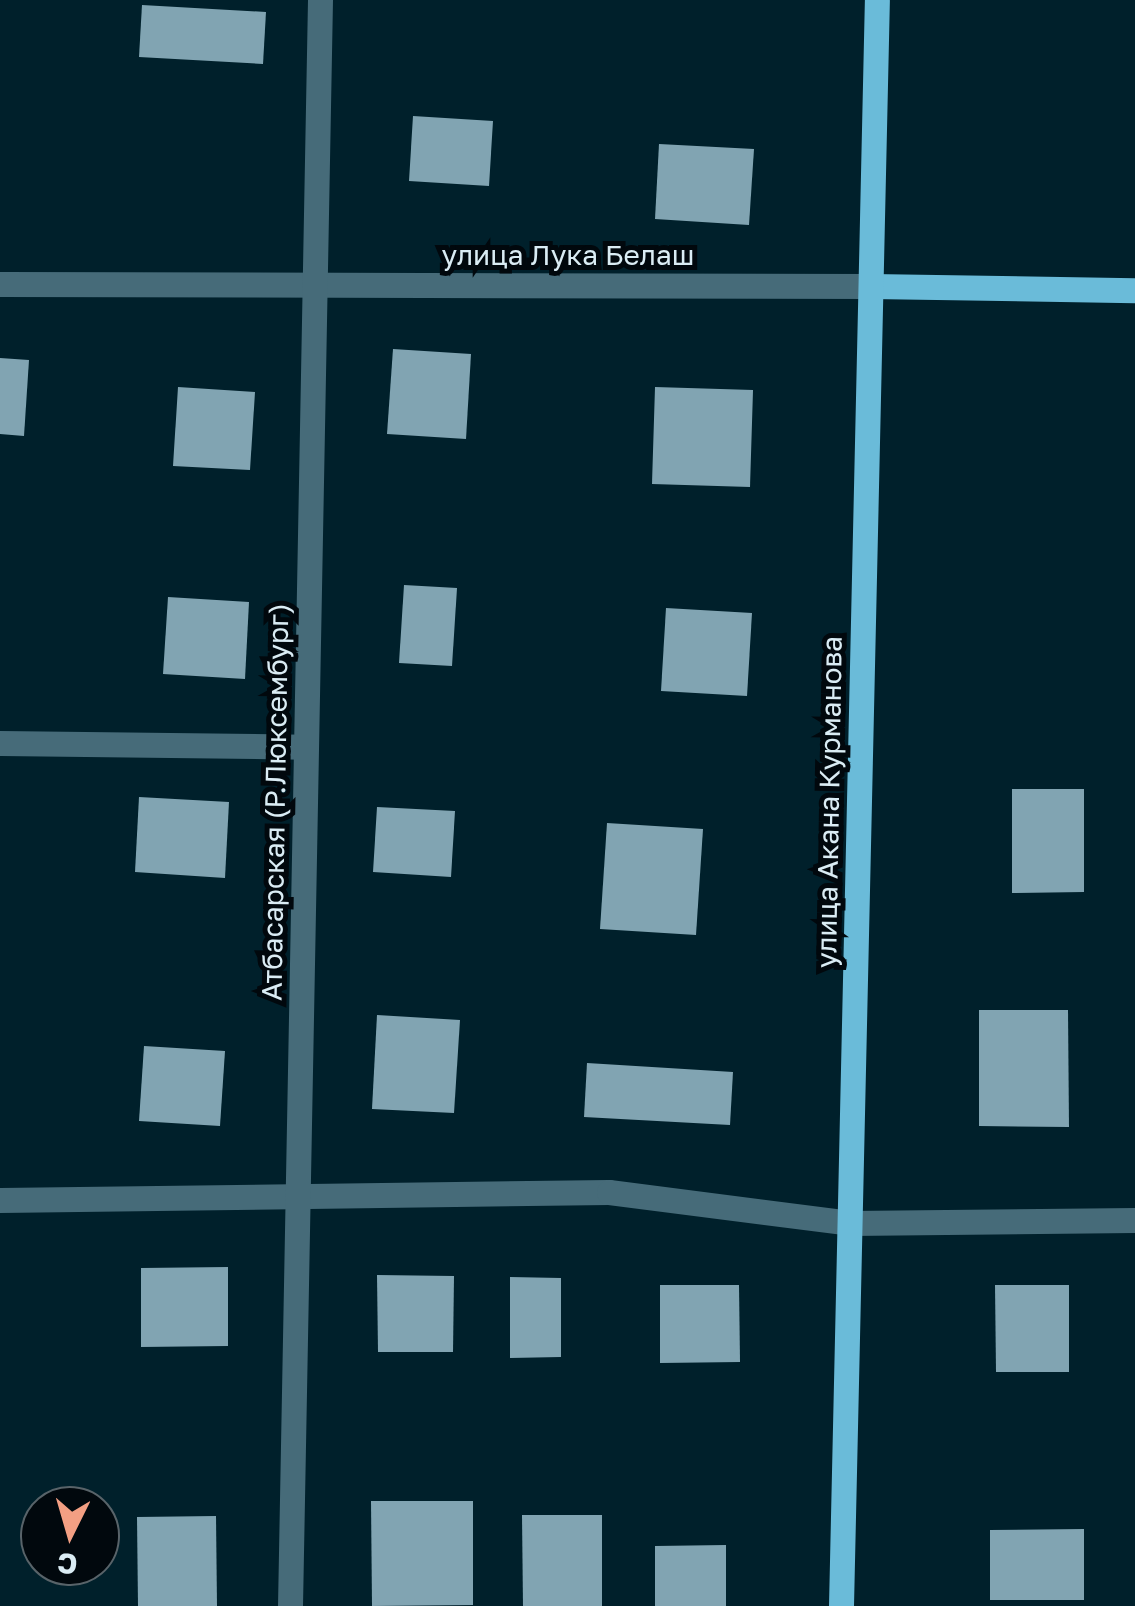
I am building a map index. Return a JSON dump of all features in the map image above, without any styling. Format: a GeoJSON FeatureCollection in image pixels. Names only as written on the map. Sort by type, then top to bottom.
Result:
{"type":"FeatureCollection","features":[{"type":"Feature","properties":{"kind":"main road","name":"улица Акана Курманова"},"geometry":{"type":"LineString","coordinates":[[842,1606],[877,0]]}},
{"type":"Feature","properties":{"kind":"main road","name":"улица Лука Белаш"},"geometry":{"type":"LineString","coordinates":[[871,286],[1135,290]]}},
{"type":"Feature","properties":{"kind":"street","name":"Атбасарская (Р.Люксембург)"},"geometry":{"type":"LineString","coordinates":[[290,1606],[320,0]]}},
{"type":"Feature","properties":{"kind":"street","name":"улица Лука Белаш"},"geometry":{"type":"LineString","coordinates":[[0,284],[871,286]]}},
{"type":"Feature","properties":{"kind":"street"},"geometry":{"type":"LineString","coordinates":[[0,743],[306,747]]}},
{"type":"Feature","properties":{"kind":"street"},"geometry":{"type":"LineString","coordinates":[[0,1200],[298,1200],[609,1192],[850,1223],[1135,1220]]}},
{"type":"Feature","properties":{"kind":"building"},"geometry":{"type":"Polygon","coordinates":[[[142,5],[266,12],[263,64],[139,57],[142,5]]]}},
{"type":"Feature","properties":{"kind":"building"},"geometry":{"type":"Polygon","coordinates":[[[413,116],[493,121],[489,186],[409,181],[413,116]]]}},
{"type":"Feature","properties":{"kind":"building"},"geometry":{"type":"Polygon","coordinates":[[[659,144],[754,149],[749,225],[655,219],[659,144]]]}},
{"type":"Feature","properties":{"kind":"building"},"geometry":{"type":"Polygon","coordinates":[[[393,349],[471,354],[466,439],[387,434],[393,349]]]}},
{"type":"Feature","properties":{"kind":"building"},"geometry":{"type":"Polygon","coordinates":[[[0,358],[29,360],[24,436],[0,434],[0,358]]]}},
{"type":"Feature","properties":{"kind":"building"},"geometry":{"type":"Polygon","coordinates":[[[178,387],[255,392],[250,470],[173,466],[178,387]]]}},
{"type":"Feature","properties":{"kind":"building"},"geometry":{"type":"Polygon","coordinates":[[[655,387],[753,390],[750,487],[652,484],[655,387]]]}},
{"type":"Feature","properties":{"kind":"building"},"geometry":{"type":"Polygon","coordinates":[[[404,585],[457,588],[452,666],[399,663],[404,585]]]}},
{"type":"Feature","properties":{"kind":"building"},"geometry":{"type":"Polygon","coordinates":[[[168,597],[249,602],[245,679],[163,674],[168,597]]]}},
{"type":"Feature","properties":{"kind":"building"},"geometry":{"type":"Polygon","coordinates":[[[666,608],[752,613],[747,696],[661,691],[666,608]]]}},
{"type":"Feature","properties":{"kind":"building"},"geometry":{"type":"Polygon","coordinates":[[[1012,789],[1084,789],[1084,892],[1012,893],[1012,789]]]}},
{"type":"Feature","properties":{"kind":"building"},"geometry":{"type":"Polygon","coordinates":[[[139,797],[229,802],[225,878],[135,872],[139,797]]]}},
{"type":"Feature","properties":{"kind":"building"},"geometry":{"type":"Polygon","coordinates":[[[377,807],[455,811],[451,877],[373,872],[377,807]]]}},
{"type":"Feature","properties":{"kind":"building"},"geometry":{"type":"Polygon","coordinates":[[[607,823],[703,829],[696,935],[600,929],[607,823]]]}},
{"type":"Feature","properties":{"kind":"building"},"geometry":{"type":"Polygon","coordinates":[[[979,1010],[1068,1010],[1069,1127],[979,1126],[979,1010]]]}},
{"type":"Feature","properties":{"kind":"building"},"geometry":{"type":"Polygon","coordinates":[[[377,1015],[460,1020],[454,1113],[372,1109],[377,1015]]]}},
{"type":"Feature","properties":{"kind":"building"},"geometry":{"type":"Polygon","coordinates":[[[144,1046],[225,1051],[220,1126],[139,1121],[144,1046]]]}},
{"type":"Feature","properties":{"kind":"building"},"geometry":{"type":"Polygon","coordinates":[[[587,1063],[733,1072],[730,1125],[584,1117],[587,1063]]]}},
{"type":"Feature","properties":{"kind":"building"},"geometry":{"type":"Polygon","coordinates":[[[228,1267],[228,1346],[141,1347],[141,1268],[228,1267]]]}},
{"type":"Feature","properties":{"kind":"building"},"geometry":{"type":"Polygon","coordinates":[[[377,1275],[454,1276],[453,1352],[378,1352],[377,1275]]]}},
{"type":"Feature","properties":{"kind":"building"},"geometry":{"type":"Polygon","coordinates":[[[510,1277],[561,1278],[561,1357],[510,1358],[510,1277]]]}},
{"type":"Feature","properties":{"kind":"building"},"geometry":{"type":"Polygon","coordinates":[[[660,1285],[739,1285],[740,1362],[660,1363],[660,1285]]]}},
{"type":"Feature","properties":{"kind":"building"},"geometry":{"type":"Polygon","coordinates":[[[995,1285],[1069,1285],[1069,1372],[996,1372],[995,1285]]]}},
{"type":"Feature","properties":{"kind":"building"},"geometry":{"type":"Polygon","coordinates":[[[371,1501],[473,1501],[473,1605],[372,1606],[371,1501]]]}},
{"type":"Feature","properties":{"kind":"building"},"geometry":{"type":"Polygon","coordinates":[[[522,1515],[602,1515],[602,1606],[523,1606],[522,1515]]]}},
{"type":"Feature","properties":{"kind":"building"},"geometry":{"type":"Polygon","coordinates":[[[216,1516],[217,1606],[138,1606],[137,1517],[216,1516]]]}},
{"type":"Feature","properties":{"kind":"building"},"geometry":{"type":"Polygon","coordinates":[[[1084,1529],[1084,1600],[990,1600],[990,1530],[1084,1529]]]}},
{"type":"Feature","properties":{"kind":"building"},"geometry":{"type":"Polygon","coordinates":[[[726,1545],[726,1606],[655,1606],[655,1546],[726,1545]]]}}]}
